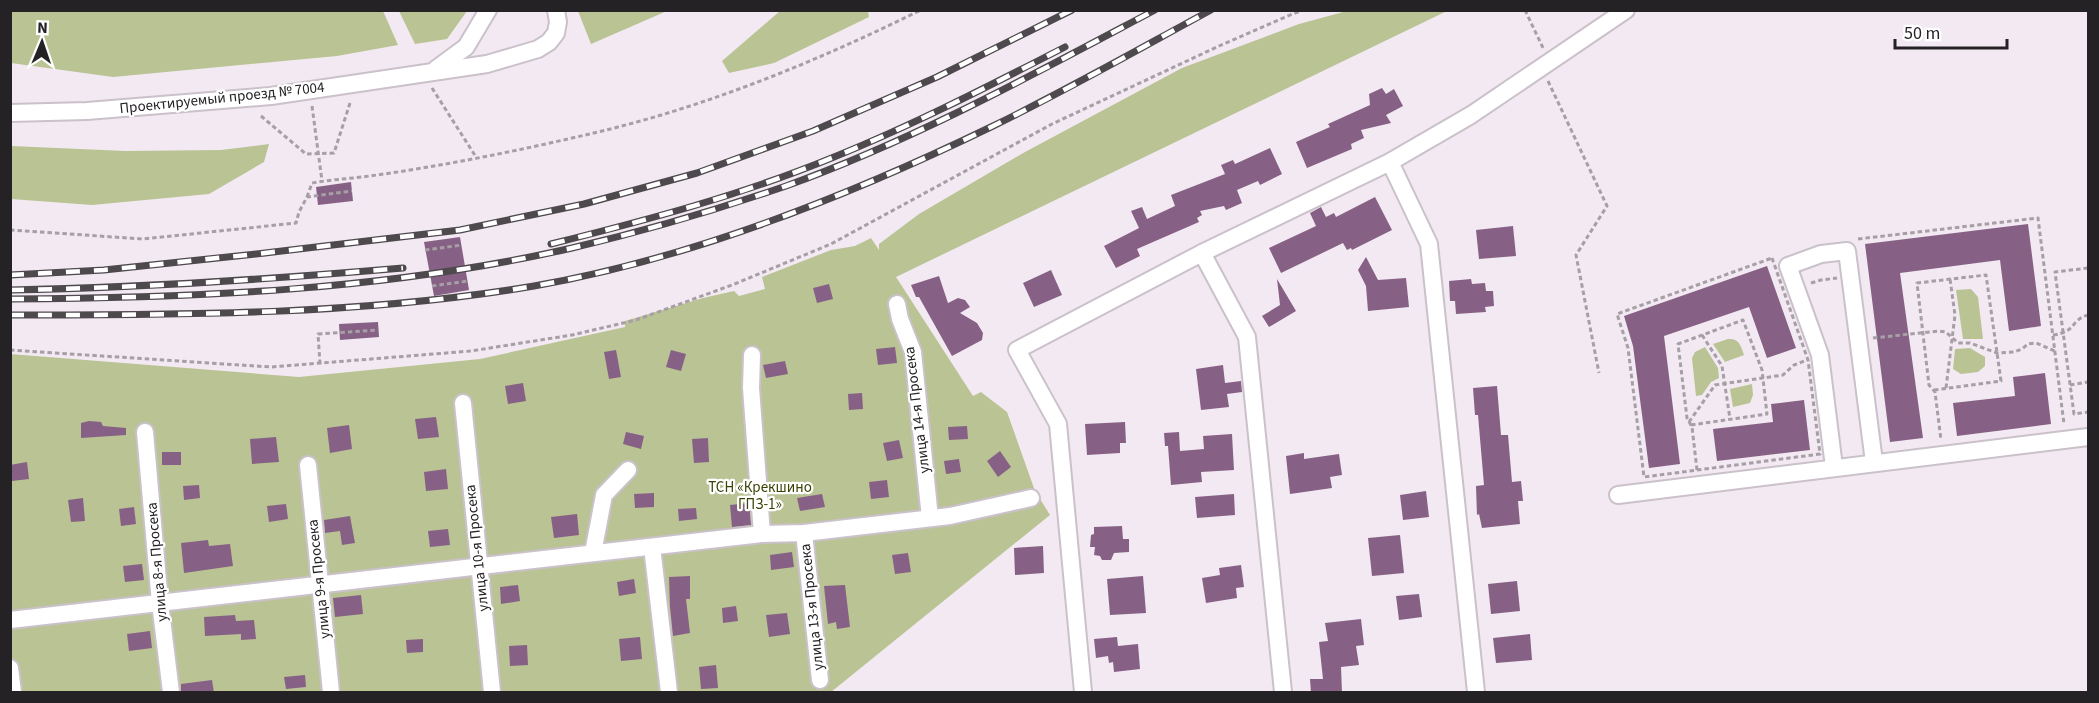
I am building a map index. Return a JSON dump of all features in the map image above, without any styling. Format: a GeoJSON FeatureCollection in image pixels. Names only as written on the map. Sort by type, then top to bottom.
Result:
{"type":"FeatureCollection","features":[{"type":"Feature","properties":{"kind":"street","name":"Проектируемый проезд № 7004"},"geometry":{"type":"LineString","coordinates":[[432,80],[466,47],[488,10]]}},
{"type":"Feature","properties":{"kind":"street","name":"Проектируемый проезд № 7004"},"geometry":{"type":"LineString","coordinates":[[10,113],[87,111],[432,80],[538,49],[549,42],[556,33],[558,22],[556,10]]}},
{"type":"Feature","properties":{"kind":"street"},"geometry":{"type":"LineString","coordinates":[[1083,693],[1058,424],[1017,350],[1202,253],[1390,162],[1471,115],[1626,10]]}},
{"type":"Feature","properties":{"kind":"street"},"geometry":{"type":"LineString","coordinates":[[1390,162],[1429,244],[1476,693]]}},
{"type":"Feature","properties":{"kind":"street"},"geometry":{"type":"LineString","coordinates":[[1828,458],[1820,355],[1809,351],[1790,291],[1788,266],[1821,254],[1847,251],[1874,462]]}},
{"type":"Feature","properties":{"kind":"street"},"geometry":{"type":"LineString","coordinates":[[1202,253],[1247,337],[1283,693]]}},
{"type":"Feature","properties":{"kind":"street","name":"улица 14-я Просека"},"geometry":{"type":"LineString","coordinates":[[897,304],[900,319],[913,352],[930,518]]}},
{"type":"Feature","properties":{"kind":"street"},"geometry":{"type":"LineString","coordinates":[[752,356],[751,388],[762,534]]}},
{"type":"Feature","properties":{"kind":"street","name":"улица 10-я Просека"},"geometry":{"type":"LineString","coordinates":[[463,403],[492,693]]}},
{"type":"Feature","properties":{"kind":"street","name":"улица 8-я Просека"},"geometry":{"type":"LineString","coordinates":[[146,432],[160,603],[171,693]]}},
{"type":"Feature","properties":{"kind":"street"},"geometry":{"type":"LineString","coordinates":[[1618,495],[1828,458],[1874,462],[2088,437]]}},
{"type":"Feature","properties":{"kind":"street","name":"улица 9-я Просека"},"geometry":{"type":"LineString","coordinates":[[308,465],[331,693]]}},
{"type":"Feature","properties":{"kind":"street"},"geometry":{"type":"LineString","coordinates":[[593,553],[604,495],[628,470]]}},
{"type":"Feature","properties":{"kind":"street"},"geometry":{"type":"LineString","coordinates":[[10,620],[762,534],[804,533],[951,516],[1031,498]]}},
{"type":"Feature","properties":{"kind":"street","name":"улица 13-я Просека"},"geometry":{"type":"LineString","coordinates":[[804,533],[820,680]]}},
{"type":"Feature","properties":{"kind":"street"},"geometry":{"type":"LineString","coordinates":[[652,547],[669,693]]}},
{"type":"Feature","properties":{"kind":"street"},"geometry":{"type":"LineString","coordinates":[[10,668],[13,693]]}},
{"type":"Feature","properties":{"kind":"path"},"geometry":{"type":"LineString","coordinates":[[10,230],[143,239],[296,222],[312,183],[362,177],[476,157],[599,132],[682,108],[775,76],[841,49],[921,10]]}},
{"type":"Feature","properties":{"kind":"path"},"geometry":{"type":"LineString","coordinates":[[10,350],[261,367],[471,351],[572,335],[647,316],[732,285],[831,244],[1052,124],[1219,46],[1304,10]]}},
{"type":"Feature","properties":{"kind":"path"},"geometry":{"type":"LineString","coordinates":[[1525,10],[1606,206],[1576,255],[1599,373]]}},
{"type":"Feature","properties":{"kind":"path"},"geometry":{"type":"LineString","coordinates":[[432,80],[476,157]]}},
{"type":"Feature","properties":{"kind":"path"},"geometry":{"type":"LineString","coordinates":[[308,99],[313,107],[322,181]]}},
{"type":"Feature","properties":{"kind":"path"},"geometry":{"type":"LineString","coordinates":[[261,116],[306,154],[334,153],[350,103]]}},
{"type":"Feature","properties":{"kind":"path"},"geometry":{"type":"LineString","coordinates":[[307,197],[352,191]]}},
{"type":"Feature","properties":{"kind":"path"},"geometry":{"type":"LineString","coordinates":[[1849,240],[2038,218],[2065,425],[2053,427]]}},
{"type":"Feature","properties":{"kind":"path"},"geometry":{"type":"LineString","coordinates":[[425,250],[462,245]]}},
{"type":"Feature","properties":{"kind":"path"},"geometry":{"type":"LineString","coordinates":[[1772,258],[1790,291],[1809,351],[1828,458],[1644,477],[1628,348],[1617,314],[1772,258],[1781,255]]}},
{"type":"Feature","properties":{"kind":"path"},"geometry":{"type":"LineString","coordinates":[[2088,268],[2055,272],[2074,414],[2088,412]]}},
{"type":"Feature","properties":{"kind":"path"},"geometry":{"type":"LineString","coordinates":[[1934,390],[2001,381],[1986,275],[1917,283],[1929,385],[1934,390],[1941,440]]}},
{"type":"Feature","properties":{"kind":"path"},"geometry":{"type":"LineString","coordinates":[[1790,291],[1821,280],[1850,277]]}},
{"type":"Feature","properties":{"kind":"path"},"geometry":{"type":"LineString","coordinates":[[1946,388],[1955,315],[1950,279]]}},
{"type":"Feature","properties":{"kind":"path"},"geometry":{"type":"LineString","coordinates":[[432,286],[468,281]]}},
{"type":"Feature","properties":{"kind":"path"},"geometry":{"type":"LineString","coordinates":[[2053,335],[2068,332],[2077,320],[2088,315]]}},
{"type":"Feature","properties":{"kind":"path"},"geometry":{"type":"LineString","coordinates":[[1690,423],[1767,414],[1763,377],[1743,320],[1678,344],[1687,418],[1690,423],[1697,471]]}},
{"type":"Feature","properties":{"kind":"path"},"geometry":{"type":"LineString","coordinates":[[320,363],[318,334],[379,330]]}},
{"type":"Feature","properties":{"kind":"path"},"geometry":{"type":"LineString","coordinates":[[1858,340],[1923,332],[1946,332],[1958,343],[1970,343],[1997,353],[2014,352],[2028,344],[2037,343],[2055,351]]}},
{"type":"Feature","properties":{"kind":"path"},"geometry":{"type":"LineString","coordinates":[[1702,335],[1722,366],[1730,419]]}},
{"type":"Feature","properties":{"kind":"path"},"geometry":{"type":"LineString","coordinates":[[1690,423],[1716,385],[1783,375],[1809,351]]}},
{"type":"Feature","properties":{"kind":"path"},"geometry":{"type":"LineString","coordinates":[[2070,385],[2088,382]]}},
{"type":"Feature","properties":{"kind":"green space"},"geometry":{"type":"Polygon","coordinates":[[[11,10],[383,11],[398,45],[337,56],[113,77],[11,63],[11,10]]]}},
{"type":"Feature","properties":{"kind":"green space"},"geometry":{"type":"Polygon","coordinates":[[[578,10],[667,11],[591,44],[578,10]]]}},
{"type":"Feature","properties":{"kind":"green space"},"geometry":{"type":"Polygon","coordinates":[[[399,11],[467,11],[447,39],[415,44],[399,11]]]}},
{"type":"Feature","properties":{"kind":"green space"},"geometry":{"type":"Polygon","coordinates":[[[780,11],[868,11],[869,17],[774,63],[729,73],[722,61],[780,11]]]}},
{"type":"Feature","properties":{"kind":"green space","name":"ТСН «Крекшино ГПЗ-1»"},"geometry":{"type":"Polygon","coordinates":[[[1347,11],[1447,11],[896,277],[973,396],[981,392],[1007,412],[1035,491],[1050,515],[831,692],[11,692],[10,354],[299,377],[480,359],[625,327],[625,321],[703,298],[734,291],[739,296],[765,289],[762,277],[831,250],[855,246],[871,238],[879,250],[879,244],[919,214],[1025,152],[1182,68],[1299,24],[1347,11]]]}},
{"type":"Feature","properties":{"kind":"green space"},"geometry":{"type":"Polygon","coordinates":[[[269,144],[264,162],[209,194],[92,205],[11,199],[11,146],[126,151],[221,150],[269,144]]]}},
{"type":"Feature","properties":{"kind":"green space"},"geometry":{"type":"Polygon","coordinates":[[[1971,289],[1978,297],[1983,339],[1963,339],[1956,290],[1971,289]]]}},
{"type":"Feature","properties":{"kind":"green space"},"geometry":{"type":"Polygon","coordinates":[[[1728,339],[1737,341],[1744,355],[1725,362],[1713,344],[1728,339]]]}},
{"type":"Feature","properties":{"kind":"green space"},"geometry":{"type":"Polygon","coordinates":[[[1705,347],[1718,368],[1719,378],[1711,382],[1702,395],[1696,396],[1692,358],[1695,352],[1705,347]]]}},
{"type":"Feature","properties":{"kind":"green space"},"geometry":{"type":"Polygon","coordinates":[[[1970,348],[1985,357],[1985,366],[1978,372],[1961,374],[1953,369],[1955,349],[1970,348]]]}},
{"type":"Feature","properties":{"kind":"green space"},"geometry":{"type":"Polygon","coordinates":[[[1752,384],[1753,395],[1750,403],[1733,407],[1730,389],[1752,384]]]}},
{"type":"Feature","properties":{"kind":"building"},"geometry":{"type":"Polygon","coordinates":[[[1382,88],[1386,94],[1394,89],[1403,106],[1386,115],[1391,123],[1361,130],[1364,138],[1351,144],[1352,149],[1307,168],[1296,142],[1370,105],[1369,94],[1382,88]]]}},
{"type":"Feature","properties":{"kind":"building"},"geometry":{"type":"Polygon","coordinates":[[[1270,148],[1282,174],[1260,185],[1258,181],[1237,190],[1242,203],[1226,210],[1224,206],[1200,211],[1202,215],[1197,218],[1199,222],[1137,249],[1140,256],[1116,268],[1104,246],[1139,228],[1131,211],[1142,207],[1147,219],[1175,206],[1171,195],[1225,174],[1221,165],[1233,160],[1235,164],[1270,148]]]}},
{"type":"Feature","properties":{"kind":"building"},"geometry":{"type":"Polygon","coordinates":[[[351,182],[353,201],[318,205],[316,187],[351,182]]]}},
{"type":"Feature","properties":{"kind":"building"},"geometry":{"type":"Polygon","coordinates":[[[1375,197],[1392,230],[1352,250],[1351,248],[1347,250],[1343,243],[1281,273],[1269,248],[1316,226],[1310,213],[1321,207],[1326,217],[1334,213],[1336,217],[1375,197]]]}},
{"type":"Feature","properties":{"kind":"building"},"geometry":{"type":"Polygon","coordinates":[[[2028,224],[2041,326],[2009,331],[2000,260],[1900,273],[1923,438],[1890,442],[1865,244],[2028,224]]]}},
{"type":"Feature","properties":{"kind":"building"},"geometry":{"type":"Polygon","coordinates":[[[1513,226],[1516,256],[1479,259],[1476,230],[1513,226]]]}},
{"type":"Feature","properties":{"kind":"building"},"geometry":{"type":"Polygon","coordinates":[[[460,237],[469,290],[434,296],[424,242],[460,237]]]}},
{"type":"Feature","properties":{"kind":"building"},"geometry":{"type":"Polygon","coordinates":[[[1366,257],[1378,280],[1406,278],[1409,307],[1368,311],[1366,286],[1358,270],[1366,257]]]}},
{"type":"Feature","properties":{"kind":"building"},"geometry":{"type":"Polygon","coordinates":[[[1767,266],[1796,348],[1767,358],[1749,307],[1664,336],[1680,464],[1649,468],[1633,346],[1624,316],[1767,266]]]}},
{"type":"Feature","properties":{"kind":"building"},"geometry":{"type":"Polygon","coordinates":[[[1051,270],[1062,295],[1034,307],[1023,283],[1051,270]]]}},
{"type":"Feature","properties":{"kind":"building"},"geometry":{"type":"Polygon","coordinates":[[[939,276],[948,303],[958,298],[965,300],[970,307],[960,313],[977,323],[983,333],[982,340],[952,356],[911,285],[939,276]]]}},
{"type":"Feature","properties":{"kind":"building"},"geometry":{"type":"Polygon","coordinates":[[[1277,279],[1296,311],[1269,327],[1262,316],[1280,305],[1277,279]]]}},
{"type":"Feature","properties":{"kind":"building"},"geometry":{"type":"Polygon","coordinates":[[[1471,279],[1472,284],[1485,283],[1486,291],[1493,291],[1494,306],[1485,307],[1486,312],[1456,314],[1455,301],[1450,301],[1449,281],[1471,279]]]}},
{"type":"Feature","properties":{"kind":"building"},"geometry":{"type":"Polygon","coordinates":[[[829,284],[833,299],[817,303],[813,288],[829,284]]]}},
{"type":"Feature","properties":{"kind":"building"},"geometry":{"type":"Polygon","coordinates":[[[378,322],[379,337],[340,340],[339,324],[378,322]]]}},
{"type":"Feature","properties":{"kind":"building"},"geometry":{"type":"Polygon","coordinates":[[[895,347],[897,363],[878,365],[876,349],[895,347]]]}},
{"type":"Feature","properties":{"kind":"building"},"geometry":{"type":"Polygon","coordinates":[[[616,350],[621,377],[609,379],[604,352],[616,350]]]}},
{"type":"Feature","properties":{"kind":"building"},"geometry":{"type":"Polygon","coordinates":[[[671,350],[686,354],[681,371],[666,367],[671,350]]]}},
{"type":"Feature","properties":{"kind":"building"},"geometry":{"type":"Polygon","coordinates":[[[785,361],[788,374],[766,378],[763,365],[785,361]]]}},
{"type":"Feature","properties":{"kind":"building"},"geometry":{"type":"Polygon","coordinates":[[[1223,365],[1225,383],[1241,381],[1242,392],[1227,394],[1229,407],[1201,410],[1196,369],[1223,365]]]}},
{"type":"Feature","properties":{"kind":"building"},"geometry":{"type":"Polygon","coordinates":[[[2045,373],[2051,424],[1957,436],[1953,403],[2015,396],[2013,377],[2045,373]]]}},
{"type":"Feature","properties":{"kind":"building"},"geometry":{"type":"Polygon","coordinates":[[[523,383],[526,401],[508,404],[505,386],[523,383]]]}},
{"type":"Feature","properties":{"kind":"building"},"geometry":{"type":"Polygon","coordinates":[[[1497,386],[1501,435],[1508,435],[1512,482],[1521,481],[1523,501],[1518,501],[1520,524],[1482,528],[1479,514],[1477,515],[1476,486],[1484,485],[1478,415],[1475,415],[1473,388],[1497,386]]]}},
{"type":"Feature","properties":{"kind":"building"},"geometry":{"type":"Polygon","coordinates":[[[862,393],[863,409],[849,410],[848,394],[862,393]]]}},
{"type":"Feature","properties":{"kind":"building"},"geometry":{"type":"Polygon","coordinates":[[[1804,400],[1810,450],[1717,461],[1713,429],[1773,422],[1771,404],[1804,400]]]}},
{"type":"Feature","properties":{"kind":"building"},"geometry":{"type":"Polygon","coordinates":[[[436,417],[439,437],[418,439],[415,419],[436,417]]]}},
{"type":"Feature","properties":{"kind":"building"},"geometry":{"type":"Polygon","coordinates":[[[101,422],[103,426],[126,428],[126,435],[81,438],[81,423],[101,422]]]}},
{"type":"Feature","properties":{"kind":"building"},"geometry":{"type":"Polygon","coordinates":[[[1125,422],[1126,443],[1120,443],[1120,453],[1087,455],[1085,424],[1125,422]]]}},
{"type":"Feature","properties":{"kind":"building"},"geometry":{"type":"Polygon","coordinates":[[[349,425],[352,449],[330,453],[327,428],[349,425]]]}},
{"type":"Feature","properties":{"kind":"building"},"geometry":{"type":"Polygon","coordinates":[[[967,426],[968,439],[949,440],[948,427],[967,426]]]}},
{"type":"Feature","properties":{"kind":"building"},"geometry":{"type":"Polygon","coordinates":[[[626,432],[644,436],[641,449],[623,444],[626,432]]]}},
{"type":"Feature","properties":{"kind":"building"},"geometry":{"type":"Polygon","coordinates":[[[1179,432],[1180,451],[1204,449],[1203,436],[1232,434],[1234,470],[1201,472],[1202,482],[1171,485],[1168,446],[1165,446],[1164,433],[1179,432]]]}},
{"type":"Feature","properties":{"kind":"building"},"geometry":{"type":"Polygon","coordinates":[[[276,437],[279,462],[252,464],[250,439],[276,437]]]}},
{"type":"Feature","properties":{"kind":"building"},"geometry":{"type":"Polygon","coordinates":[[[708,438],[709,462],[694,463],[692,439],[708,438]]]}},
{"type":"Feature","properties":{"kind":"building"},"geometry":{"type":"Polygon","coordinates":[[[899,440],[903,458],[887,461],[883,443],[899,440]]]}},
{"type":"Feature","properties":{"kind":"building"},"geometry":{"type":"Polygon","coordinates":[[[1000,451],[1011,467],[998,477],[987,461],[1000,451]]]}},
{"type":"Feature","properties":{"kind":"building"},"geometry":{"type":"Polygon","coordinates":[[[162,452],[181,452],[181,465],[162,465],[162,452]]]}},
{"type":"Feature","properties":{"kind":"building"},"geometry":{"type":"Polygon","coordinates":[[[1304,453],[1304,459],[1339,454],[1342,475],[1330,477],[1332,488],[1290,494],[1286,456],[1304,453]]]}},
{"type":"Feature","properties":{"kind":"building"},"geometry":{"type":"Polygon","coordinates":[[[959,459],[961,472],[946,474],[944,461],[959,459]]]}},
{"type":"Feature","properties":{"kind":"building"},"geometry":{"type":"Polygon","coordinates":[[[27,462],[29,479],[12,481],[10,465],[27,462]]]}},
{"type":"Feature","properties":{"kind":"building"},"geometry":{"type":"Polygon","coordinates":[[[446,469],[448,489],[426,491],[424,472],[446,469]]]}},
{"type":"Feature","properties":{"kind":"building"},"geometry":{"type":"Polygon","coordinates":[[[887,480],[889,497],[871,499],[869,482],[887,480]]]}},
{"type":"Feature","properties":{"kind":"building"},"geometry":{"type":"Polygon","coordinates":[[[199,485],[200,498],[184,500],[183,486],[199,485]]]}},
{"type":"Feature","properties":{"kind":"building"},"geometry":{"type":"Polygon","coordinates":[[[1426,491],[1429,517],[1403,520],[1400,495],[1426,491]]]}},
{"type":"Feature","properties":{"kind":"building"},"geometry":{"type":"Polygon","coordinates":[[[654,493],[654,507],[635,508],[634,494],[654,493]]]}},
{"type":"Feature","properties":{"kind":"building"},"geometry":{"type":"Polygon","coordinates":[[[822,494],[825,507],[800,511],[797,498],[822,494]]]}},
{"type":"Feature","properties":{"kind":"building"},"geometry":{"type":"Polygon","coordinates":[[[1234,494],[1235,515],[1197,518],[1195,497],[1234,494]]]}},
{"type":"Feature","properties":{"kind":"building"},"geometry":{"type":"Polygon","coordinates":[[[83,498],[85,521],[71,522],[68,500],[83,498]]]}},
{"type":"Feature","properties":{"kind":"building"},"geometry":{"type":"Polygon","coordinates":[[[749,503],[751,525],[732,527],[730,505],[749,503]]]}},
{"type":"Feature","properties":{"kind":"building"},"geometry":{"type":"Polygon","coordinates":[[[286,504],[288,519],[269,522],[267,506],[286,504]]]}},
{"type":"Feature","properties":{"kind":"building"},"geometry":{"type":"Polygon","coordinates":[[[134,507],[136,524],[121,526],[119,509],[134,507]]]}},
{"type":"Feature","properties":{"kind":"building"},"geometry":{"type":"Polygon","coordinates":[[[696,508],[697,519],[679,521],[678,509],[696,508]]]}},
{"type":"Feature","properties":{"kind":"building"},"geometry":{"type":"Polygon","coordinates":[[[577,514],[579,535],[554,538],[551,517],[577,514]]]}},
{"type":"Feature","properties":{"kind":"building"},"geometry":{"type":"Polygon","coordinates":[[[350,516],[355,543],[342,545],[340,531],[325,533],[324,520],[350,516]]]}},
{"type":"Feature","properties":{"kind":"building"},"geometry":{"type":"Polygon","coordinates":[[[1122,526],[1123,539],[1129,539],[1129,552],[1114,553],[1111,560],[1102,560],[1100,556],[1094,555],[1095,547],[1090,547],[1094,527],[1122,526]]]}},
{"type":"Feature","properties":{"kind":"building"},"geometry":{"type":"Polygon","coordinates":[[[448,529],[450,545],[430,547],[428,531],[448,529]]]}},
{"type":"Feature","properties":{"kind":"building"},"geometry":{"type":"Polygon","coordinates":[[[1400,535],[1404,573],[1372,576],[1368,538],[1400,535]]]}},
{"type":"Feature","properties":{"kind":"building"},"geometry":{"type":"Polygon","coordinates":[[[208,540],[209,546],[230,544],[233,566],[184,573],[181,543],[208,540]]]}},
{"type":"Feature","properties":{"kind":"building"},"geometry":{"type":"Polygon","coordinates":[[[1043,546],[1044,573],[1015,575],[1014,548],[1043,546]]]}},
{"type":"Feature","properties":{"kind":"building"},"geometry":{"type":"Polygon","coordinates":[[[792,552],[794,567],[771,570],[770,555],[792,552]]]}},
{"type":"Feature","properties":{"kind":"building"},"geometry":{"type":"Polygon","coordinates":[[[908,553],[911,572],[895,574],[892,555],[908,553]]]}},
{"type":"Feature","properties":{"kind":"building"},"geometry":{"type":"Polygon","coordinates":[[[142,564],[144,580],[125,582],[123,566],[142,564]]]}},
{"type":"Feature","properties":{"kind":"building"},"geometry":{"type":"Polygon","coordinates":[[[1241,565],[1244,587],[1236,588],[1237,598],[1206,603],[1202,578],[1220,575],[1219,568],[1241,565]]]}},
{"type":"Feature","properties":{"kind":"building"},"geometry":{"type":"Polygon","coordinates":[[[690,576],[690,599],[686,599],[690,633],[673,636],[669,577],[690,576]]]}},
{"type":"Feature","properties":{"kind":"building"},"geometry":{"type":"Polygon","coordinates":[[[1143,576],[1146,613],[1110,615],[1107,579],[1143,576]]]}},
{"type":"Feature","properties":{"kind":"building"},"geometry":{"type":"Polygon","coordinates":[[[634,579],[636,593],[619,596],[617,582],[634,579]]]}},
{"type":"Feature","properties":{"kind":"building"},"geometry":{"type":"Polygon","coordinates":[[[1517,581],[1520,611],[1491,614],[1488,584],[1517,581]]]}},
{"type":"Feature","properties":{"kind":"building"},"geometry":{"type":"Polygon","coordinates":[[[518,585],[520,601],[501,604],[500,587],[518,585]]]}},
{"type":"Feature","properties":{"kind":"building"},"geometry":{"type":"Polygon","coordinates":[[[845,585],[850,627],[837,629],[836,622],[828,624],[824,586],[845,585]]]}},
{"type":"Feature","properties":{"kind":"building"},"geometry":{"type":"Polygon","coordinates":[[[1419,594],[1422,617],[1399,620],[1396,596],[1419,594]]]}},
{"type":"Feature","properties":{"kind":"building"},"geometry":{"type":"Polygon","coordinates":[[[361,595],[363,614],[335,617],[333,598],[361,595]]]}},
{"type":"Feature","properties":{"kind":"building"},"geometry":{"type":"Polygon","coordinates":[[[736,606],[738,621],[723,623],[722,608],[736,606]]]}},
{"type":"Feature","properties":{"kind":"building"},"geometry":{"type":"Polygon","coordinates":[[[787,613],[790,634],[769,637],[766,615],[787,613]]]}},
{"type":"Feature","properties":{"kind":"building"},"geometry":{"type":"Polygon","coordinates":[[[235,615],[236,621],[254,620],[256,639],[241,640],[241,634],[205,636],[204,617],[235,615]]]}},
{"type":"Feature","properties":{"kind":"building"},"geometry":{"type":"Polygon","coordinates":[[[1361,619],[1364,645],[1356,646],[1359,665],[1341,667],[1342,693],[1311,693],[1310,679],[1323,679],[1319,642],[1328,641],[1325,623],[1361,619]]]}},
{"type":"Feature","properties":{"kind":"building"},"geometry":{"type":"Polygon","coordinates":[[[150,631],[152,648],[129,651],[127,634],[150,631]]]}},
{"type":"Feature","properties":{"kind":"building"},"geometry":{"type":"Polygon","coordinates":[[[1530,634],[1532,660],[1496,663],[1493,638],[1530,634]]]}},
{"type":"Feature","properties":{"kind":"building"},"geometry":{"type":"Polygon","coordinates":[[[640,637],[642,659],[621,661],[619,639],[640,637]]]}},
{"type":"Feature","properties":{"kind":"building"},"geometry":{"type":"Polygon","coordinates":[[[1117,637],[1118,646],[1138,644],[1140,669],[1114,672],[1113,662],[1109,663],[1108,656],[1096,658],[1094,639],[1117,637]]]}},
{"type":"Feature","properties":{"kind":"building"},"geometry":{"type":"Polygon","coordinates":[[[423,639],[423,652],[407,653],[406,640],[423,639]]]}},
{"type":"Feature","properties":{"kind":"building"},"geometry":{"type":"Polygon","coordinates":[[[527,645],[528,665],[510,666],[509,646],[527,645]]]}},
{"type":"Feature","properties":{"kind":"building"},"geometry":{"type":"Polygon","coordinates":[[[716,665],[718,688],[701,689],[699,667],[716,665]]]}},
{"type":"Feature","properties":{"kind":"building"},"geometry":{"type":"Polygon","coordinates":[[[305,675],[306,687],[286,689],[284,677],[305,675]]]}},
{"type":"Feature","properties":{"kind":"building"},"geometry":{"type":"Polygon","coordinates":[[[212,680],[214,693],[181,693],[181,684],[212,680]]]}},
{"type":"Feature","properties":{"kind":"railway"},"geometry":{"type":"LineString","coordinates":[[10,275],[104,270],[460,230],[584,204],[697,173],[813,131],[937,77],[1072,10]]}},
{"type":"Feature","properties":{"kind":"railway"},"geometry":{"type":"LineString","coordinates":[[10,299],[151,297],[293,289],[433,274],[572,248],[733,203],[834,168],[973,105],[1155,10]]}},
{"type":"Feature","properties":{"kind":"railway"},"geometry":{"type":"LineString","coordinates":[[10,315],[142,315],[339,308],[469,296],[593,274],[710,242],[769,222],[883,176],[993,126],[1211,10]]}},
{"type":"Feature","properties":{"kind":"railway"},"geometry":{"type":"LineString","coordinates":[[551,244],[694,206],[799,171],[922,118],[1065,47]]}},
{"type":"Feature","properties":{"kind":"railway"},"geometry":{"type":"LineString","coordinates":[[10,290],[207,282],[403,268]]}}]}
